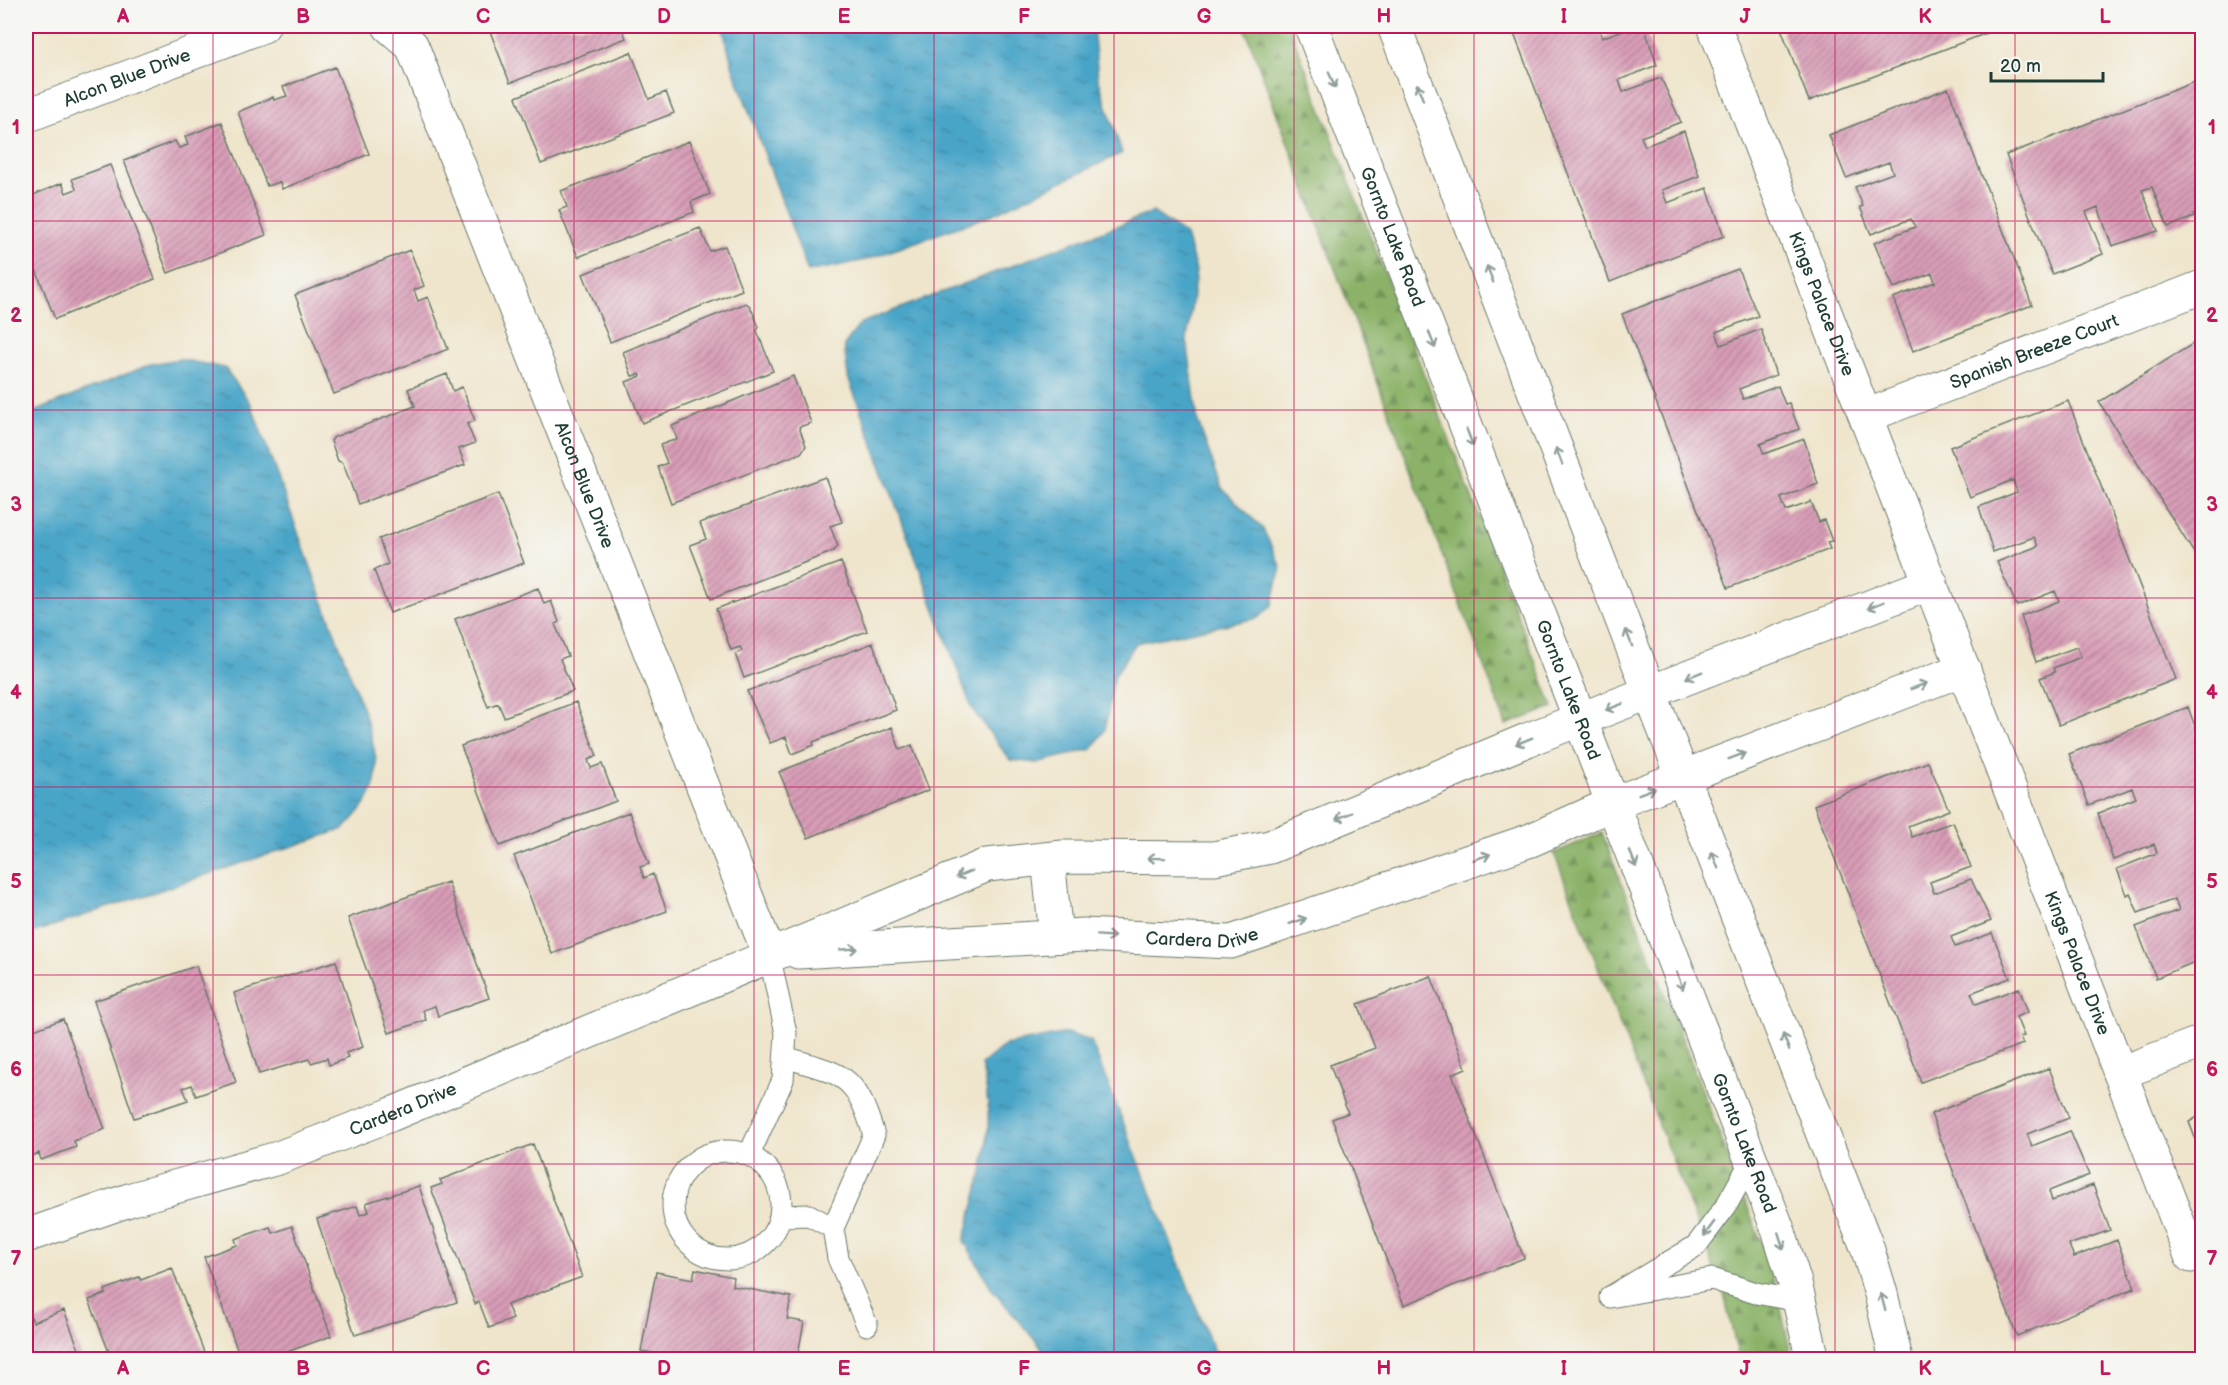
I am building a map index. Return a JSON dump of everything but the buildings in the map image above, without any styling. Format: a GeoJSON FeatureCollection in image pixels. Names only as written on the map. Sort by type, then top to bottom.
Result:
{"type":"FeatureCollection","features":[{"type":"Feature","properties":{"kind":"street","name":"Alcon Blue Drive"},"geometry":{"type":"LineString","coordinates":[[26,116],[263,26]]}},
{"type":"Feature","properties":{"kind":"street","name":"Alcon Blue Drive"},"geometry":{"type":"LineString","coordinates":[[389,26],[412,46],[770,954]]}},
{"type":"Feature","properties":{"kind":"street","name":"Gornto Lake Road"},"geometry":{"type":"LineString","coordinates":[[1311,26],[1779,1232],[1813,1359]]}},
{"type":"Feature","properties":{"kind":"street"},"geometry":{"type":"LineString","coordinates":[[1394,26],[1650,693],[1867,1247],[1886,1313],[1896,1359]]}},
{"type":"Feature","properties":{"kind":"street","name":"Kings Palace Drive"},"geometry":{"type":"LineString","coordinates":[[1714,26],[2191,1256]]}},
{"type":"Feature","properties":{"kind":"street","name":"Spanish Breeze Court"},"geometry":{"type":"LineString","coordinates":[[1866,416],[2202,287]]}},
{"type":"Feature","properties":{"kind":"street"},"geometry":{"type":"LineString","coordinates":[[1579,721],[1931,583]]}},
{"type":"Feature","properties":{"kind":"street"},"geometry":{"type":"LineString","coordinates":[[1612,804],[1964,669]]}},
{"type":"Feature","properties":{"kind":"street","name":"Cardera Drive"},"geometry":{"type":"LineString","coordinates":[[26,1236],[132,1198],[278,1158],[390,1115],[987,865],[1048,859],[1214,858],[1270,847],[1527,740],[1579,721]]}},
{"type":"Feature","properties":{"kind":"street","name":"Cardera Drive"},"geometry":{"type":"LineString","coordinates":[[770,954],[1083,935],[1231,942],[1531,840],[1612,804]]}},
{"type":"Feature","properties":{"kind":"street"},"geometry":{"type":"LineString","coordinates":[[1048,859],[1056,936]]}},
{"type":"Feature","properties":{"kind":"street"},"geometry":{"type":"LineString","coordinates":[[2120,1073],[2202,1042]]}},
{"type":"Feature","properties":{"kind":"lane"},"geometry":{"type":"LineString","coordinates":[[749,1155],[783,1080],[786,1033],[770,954]]}},
{"type":"Feature","properties":{"kind":"lane"},"geometry":{"type":"LineString","coordinates":[[785,1057],[841,1075],[863,1100],[874,1135],[833,1228],[838,1258],[867,1325]]}},
{"type":"Feature","properties":{"kind":"lane"},"geometry":{"type":"LineString","coordinates":[[732,1151],[749,1155],[765,1166],[775,1180],[780,1197],[780,1216],[774,1232],[762,1246],[747,1255],[730,1259],[712,1257],[695,1250],[683,1237],[674,1221],[672,1203],[675,1186],[684,1170],[698,1158],[715,1152],[732,1151]]}},
{"type":"Feature","properties":{"kind":"lane"},"geometry":{"type":"LineString","coordinates":[[1751,1161],[1726,1206],[1696,1246],[1610,1297],[1712,1279],[1756,1293],[1799,1300]]}},
{"type":"Feature","properties":{"kind":"lane"},"geometry":{"type":"LineString","coordinates":[[780,1216],[809,1215],[833,1228]]}},
{"type":"Feature","properties":{"kind":"green space"},"geometry":{"type":"Polygon","coordinates":[[[1244,26],[1289,26],[1553,707],[1506,725],[1244,26]]]}},
{"type":"Feature","properties":{"kind":"green space"},"geometry":{"type":"Polygon","coordinates":[[[1602,833],[1760,1239],[1776,1287],[1792,1359],[1739,1359],[1724,1294],[1554,853],[1602,833]]]}},
{"type":"Feature","properties":{"kind":"water"},"geometry":{"type":"Polygon","coordinates":[[[722,26],[1093,26],[1098,78],[1122,153],[991,215],[866,260],[808,272],[733,68],[722,26]]]}},
{"type":"Feature","properties":{"kind":"water"},"geometry":{"type":"Polygon","coordinates":[[[1153,212],[1186,235],[1196,271],[1187,340],[1198,422],[1222,488],[1263,529],[1281,567],[1272,605],[1258,618],[1136,643],[1114,677],[1105,730],[1092,749],[1037,763],[1010,760],[972,709],[848,377],[844,345],[861,323],[1153,212]]]}},
{"type":"Feature","properties":{"kind":"water"},"geometry":{"type":"Polygon","coordinates":[[[179,359],[225,368],[251,404],[365,715],[376,764],[373,789],[367,801],[344,829],[26,935],[26,415],[151,364],[179,359]]]}},
{"type":"Feature","properties":{"kind":"water"},"geometry":{"type":"Polygon","coordinates":[[[1067,1033],[1091,1041],[1217,1359],[1051,1359],[992,1289],[964,1241],[981,1175],[988,1132],[986,1088],[981,1065],[1005,1045],[1067,1033]]]}}]}
